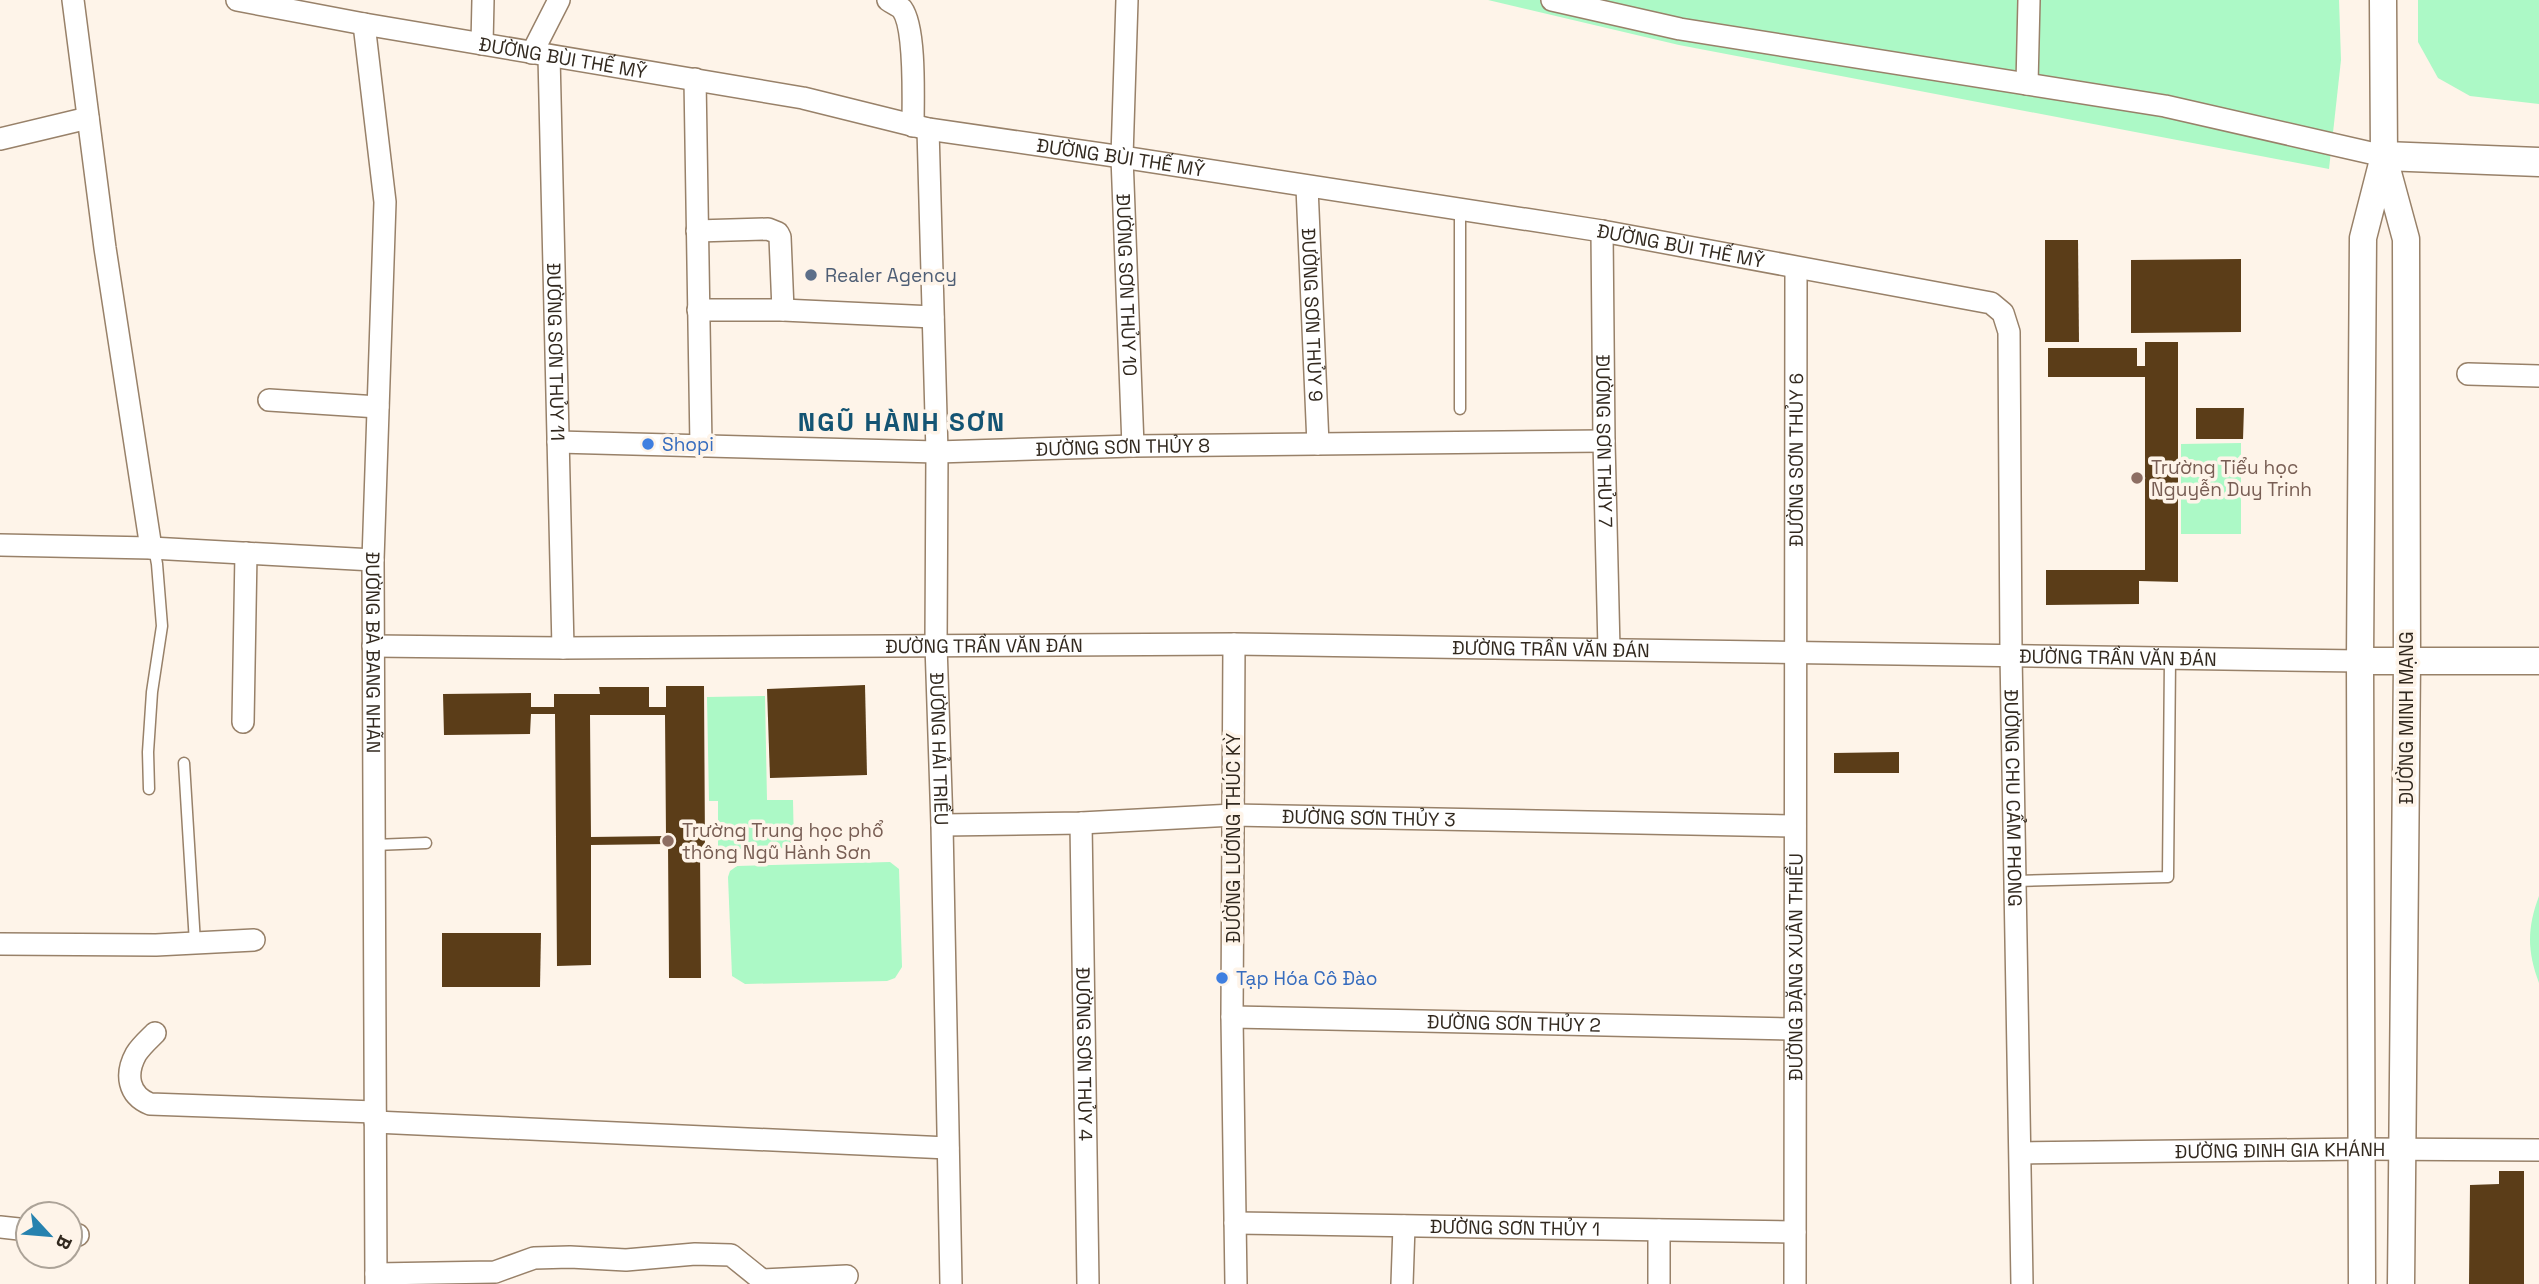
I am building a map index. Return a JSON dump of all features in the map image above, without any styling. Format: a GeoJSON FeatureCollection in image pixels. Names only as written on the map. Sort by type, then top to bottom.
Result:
{"type":"FeatureCollection","features":[{"type":"Feature","properties":{"kind":"main road"},"geometry":{"type":"LineString","coordinates":[[2384,156],[2539,162]]}},
{"type":"Feature","properties":{"kind":"street"},"geometry":{"type":"LineString","coordinates":[[74,0],[105,248],[153,548]]}},
{"type":"Feature","properties":{"kind":"street","name":"ĐƯỜNG BÙI THẾ MỸ"},"geometry":{"type":"LineString","coordinates":[[237,0],[298,6],[364,24],[803,98],[921,127],[1602,231],[1992,303],[2003,313]]}},
{"type":"Feature","properties":{"kind":"street"},"geometry":{"type":"LineString","coordinates":[[482,44],[483,0]]}},
{"type":"Feature","properties":{"kind":"street"},"geometry":{"type":"LineString","coordinates":[[540,55],[559,0]]}},
{"type":"Feature","properties":{"kind":"street","name":"ĐƯỜNG HẢI TRIỀU"},"geometry":{"type":"LineString","coordinates":[[888,0],[902,9],[911,43],[921,127],[933,317],[937,452],[936,645],[951,1284]]}},
{"type":"Feature","properties":{"kind":"street","name":"ĐƯỜNG SƠN THỦY 10"},"geometry":{"type":"LineString","coordinates":[[1127,0],[1122,157],[1133,446]]}},
{"type":"Feature","properties":{"kind":"street"},"geometry":{"type":"LineString","coordinates":[[1552,0],[1680,29],[2165,106],[2384,156]]}},
{"type":"Feature","properties":{"kind":"street"},"geometry":{"type":"LineString","coordinates":[[2027,85],[2029,0]]}},
{"type":"Feature","properties":{"kind":"street","name":"ĐƯỜNG MINH MẠNG"},"geometry":{"type":"LineString","coordinates":[[2383,0],[2384,156],[2406,239],[2407,662],[2401,1284]]}},
{"type":"Feature","properties":{"kind":"street","name":"ĐƯỜNG BÀ BANG NHÃN"},"geometry":{"type":"LineString","coordinates":[[364,24],[385,202],[373,560],[376,1279]]}},
{"type":"Feature","properties":{"kind":"street","name":"ĐƯỜNG SƠN THỦY 11"},"geometry":{"type":"LineString","coordinates":[[540,55],[558,442],[563,648]]}},
{"type":"Feature","properties":{"kind":"street"},"geometry":{"type":"LineString","coordinates":[[695,79],[701,446]]}},
{"type":"Feature","properties":{"kind":"street"},"geometry":{"type":"LineString","coordinates":[[0,139],[88,118]]}},
{"type":"Feature","properties":{"kind":"street","name":"ĐƯỜNG MINH MẠNG"},"geometry":{"type":"LineString","coordinates":[[2361,1284],[2360,661],[2363,239],[2384,156]]}},
{"type":"Feature","properties":{"kind":"street","name":"ĐƯỜNG SƠN THỦY 9"},"geometry":{"type":"LineString","coordinates":[[1307,187],[1318,444]]}},
{"type":"Feature","properties":{"kind":"street"},"geometry":{"type":"LineString","coordinates":[[697,231],[768,229],[778,233],[783,310]]}},
{"type":"Feature","properties":{"kind":"street","name":"ĐƯỜNG SƠN THỦY 7"},"geometry":{"type":"LineString","coordinates":[[1602,231],[1609,649]]}},
{"type":"Feature","properties":{"kind":"street","name":"ĐƯỜNG SƠN THỦY 6"},"geometry":{"type":"LineString","coordinates":[[1796,268],[1796,652]]}},
{"type":"Feature","properties":{"kind":"street"},"geometry":{"type":"LineString","coordinates":[[698,310],[783,310],[933,317]]}},
{"type":"Feature","properties":{"kind":"street","name":"ĐƯỜNG CHU CẨM PHONG"},"geometry":{"type":"LineString","coordinates":[[2003,313],[2009,331],[2011,654],[2022,1284]]}},
{"type":"Feature","properties":{"kind":"street"},"geometry":{"type":"LineString","coordinates":[[2468,374],[2539,376]]}},
{"type":"Feature","properties":{"kind":"street"},"geometry":{"type":"LineString","coordinates":[[269,400],[378,407]]}},
{"type":"Feature","properties":{"kind":"street","name":"ĐƯỜNG SƠN THỦY 8"},"geometry":{"type":"LineString","coordinates":[[558,442],[937,452],[1133,446],[1604,441]]}},
{"type":"Feature","properties":{"kind":"street"},"geometry":{"type":"LineString","coordinates":[[0,545],[153,548],[373,560]]}},
{"type":"Feature","properties":{"kind":"street"},"geometry":{"type":"LineString","coordinates":[[243,722],[246,553]]}},
{"type":"Feature","properties":{"kind":"street","name":"ĐƯỜNG TRẦN VĂN ĐÁN"},"geometry":{"type":"LineString","coordinates":[[373,646],[563,648],[1234,644],[2011,654],[2170,660],[2539,661]]}},
{"type":"Feature","properties":{"kind":"street","name":"ĐƯỜNG LƯƠNG THÚC KỲ"},"geometry":{"type":"LineString","coordinates":[[1234,644],[1232,1017],[1236,1284]]}},
{"type":"Feature","properties":{"kind":"street","name":"ĐƯỜNG ĐẶNG XUÂN THIỀU"},"geometry":{"type":"LineString","coordinates":[[1795,1284],[1796,652]]}},
{"type":"Feature","properties":{"kind":"street","name":"ĐƯỜNG SƠN THỦY 3"},"geometry":{"type":"LineString","coordinates":[[942,825],[1081,823],[1233,815],[1795,826]]}},
{"type":"Feature","properties":{"kind":"street","name":"ĐƯỜNG SƠN THỦY 4"},"geometry":{"type":"LineString","coordinates":[[1081,823],[1088,1284]]}},
{"type":"Feature","properties":{"kind":"street"},"geometry":{"type":"LineString","coordinates":[[0,944],[254,940]]}},
{"type":"Feature","properties":{"kind":"street","name":"ĐƯỜNG SƠN THỦY 2"},"geometry":{"type":"LineString","coordinates":[[1232,1017],[1795,1030]]}},
{"type":"Feature","properties":{"kind":"street"},"geometry":{"type":"LineString","coordinates":[[155,1033],[137,1053],[131,1077],[133,1093],[150,1104],[948,1148]]}},
{"type":"Feature","properties":{"kind":"street","name":"ĐƯỜNG ĐINH GIA KHÁNH"},"geometry":{"type":"LineString","coordinates":[[2021,1153],[2539,1150]]}},
{"type":"Feature","properties":{"kind":"street","name":"ĐƯỜNG SƠN THỦY 1"},"geometry":{"type":"LineString","coordinates":[[1234,1223],[1795,1232]]}},
{"type":"Feature","properties":{"kind":"street"},"geometry":{"type":"LineString","coordinates":[[1402,1284],[1404,1226]]}},
{"type":"Feature","properties":{"kind":"street"},"geometry":{"type":"LineString","coordinates":[[1658,1230],[1659,1284]]}},
{"type":"Feature","properties":{"kind":"street"},"geometry":{"type":"LineString","coordinates":[[376,1279],[495,1272],[517,1274],[534,1258],[626,1260],[695,1254],[732,1255],[762,1280],[847,1276]]}},
{"type":"Feature","properties":{"kind":"lane"},"geometry":{"type":"LineString","coordinates":[[1460,210],[1460,410]]}},
{"type":"Feature","properties":{"kind":"lane"},"geometry":{"type":"LineString","coordinates":[[149,789],[148,752],[152,692],[162,626],[153,548]]}},
{"type":"Feature","properties":{"kind":"lane"},"geometry":{"type":"LineString","coordinates":[[2015,881],[2168,877],[2170,660]]}},
{"type":"Feature","properties":{"kind":"lane"},"geometry":{"type":"LineString","coordinates":[[184,763],[195,943]]}},
{"type":"Feature","properties":{"kind":"lane"},"geometry":{"type":"LineString","coordinates":[[374,845],[426,843]]}},
{"type":"Feature","properties":{"kind":"green space"},"geometry":{"type":"Polygon","coordinates":[[[1488,0],[2339,0],[2341,60],[2329,169],[1679,45],[1488,0]]]}},
{"type":"Feature","properties":{"kind":"green space"},"geometry":{"type":"Polygon","coordinates":[[[2418,0],[2539,0],[2539,104],[2470,96],[2438,78],[2418,42],[2418,0]]]}},
{"type":"Feature","properties":{"kind":"green space"},"geometry":{"type":"Polygon","coordinates":[[[2241,443],[2241,534],[2181,534],[2181,444],[2241,443]]]}},
{"type":"Feature","properties":{"kind":"green space"},"geometry":{"type":"Polygon","coordinates":[[[765,696],[767,800],[793,800],[794,848],[718,849],[718,801],[709,801],[707,697],[765,696]]]}},
{"type":"Feature","properties":{"kind":"green space"},"geometry":{"type":"Polygon","coordinates":[[[890,862],[899,869],[902,967],[895,978],[887,981],[745,984],[732,976],[728,877],[730,871],[737,866],[890,862]]]}},
{"type":"Feature","properties":{"kind":"green space"},"geometry":{"type":"Polygon","coordinates":[[[2539,896],[2539,983],[2532,960],[2530,940],[2532,919],[2539,896]]]}},
{"type":"Feature","properties":{"kind":"building"},"geometry":{"type":"Polygon","coordinates":[[[2045,240],[2078,240],[2079,342],[2045,342],[2045,240]]]}},
{"type":"Feature","properties":{"kind":"building"},"geometry":{"type":"Polygon","coordinates":[[[2241,259],[2241,332],[2131,333],[2131,260],[2241,259]]]}},
{"type":"Feature","properties":{"kind":"building"},"geometry":{"type":"Polygon","coordinates":[[[2145,342],[2178,342],[2178,582],[2139,581],[2139,604],[2046,605],[2046,570],[2145,570],[2145,377],[2048,377],[2048,348],[2137,348],[2137,366],[2145,366],[2145,342]]]}},
{"type":"Feature","properties":{"kind":"building"},"geometry":{"type":"Polygon","coordinates":[[[2196,408],[2244,408],[2243,439],[2196,439],[2196,408]]]}},
{"type":"Feature","properties":{"kind":"building"},"geometry":{"type":"Polygon","coordinates":[[[865,685],[867,775],[770,778],[767,689],[865,685]]]}},
{"type":"Feature","properties":{"kind":"building"},"geometry":{"type":"Polygon","coordinates":[[[666,686],[704,686],[705,849],[700,849],[701,978],[669,978],[668,844],[591,845],[591,965],[557,966],[555,714],[531,714],[530,734],[444,735],[443,694],[531,693],[531,707],[554,707],[554,694],[600,694],[599,687],[649,687],[649,707],[666,707],[666,686]],[[590,715],[591,837],[666,836],[665,715],[590,715]]]}},
{"type":"Feature","properties":{"kind":"building"},"geometry":{"type":"Polygon","coordinates":[[[1899,752],[1899,773],[1834,773],[1834,753],[1899,752]]]}},
{"type":"Feature","properties":{"kind":"building"},"geometry":{"type":"Polygon","coordinates":[[[442,933],[541,933],[540,987],[442,987],[442,933]]]}},
{"type":"Feature","properties":{"kind":"building"},"geometry":{"type":"Polygon","coordinates":[[[2499,1171],[2524,1171],[2524,1284],[2469,1284],[2470,1185],[2499,1184],[2499,1171]]]}},
{"type":"Feature","properties":{"kind":"place","name":"Realer Agency"},"geometry":{"type":"Point","coordinates":[811,275]}},
{"type":"Feature","properties":{"kind":"place","name":"Shopi"},"geometry":{"type":"Point","coordinates":[648,444]}},
{"type":"Feature","properties":{"kind":"place","name":"Trường Tiểu học Nguyễn Duy Trinh"},"geometry":{"type":"Point","coordinates":[2137,478]}},
{"type":"Feature","properties":{"kind":"place","name":"Trường Trung học phổ thông Ngũ Hành Sơn"},"geometry":{"type":"Point","coordinates":[668,841]}},
{"type":"Feature","properties":{"kind":"place","name":"Tạp Hóa Cô Đào"},"geometry":{"type":"Point","coordinates":[1222,978]}},
{"type":"Feature","properties":{"kind":"district","name":"NGŨ HÀNH SƠN"},"geometry":{"type":"Point","coordinates":[902,422]}}]}
